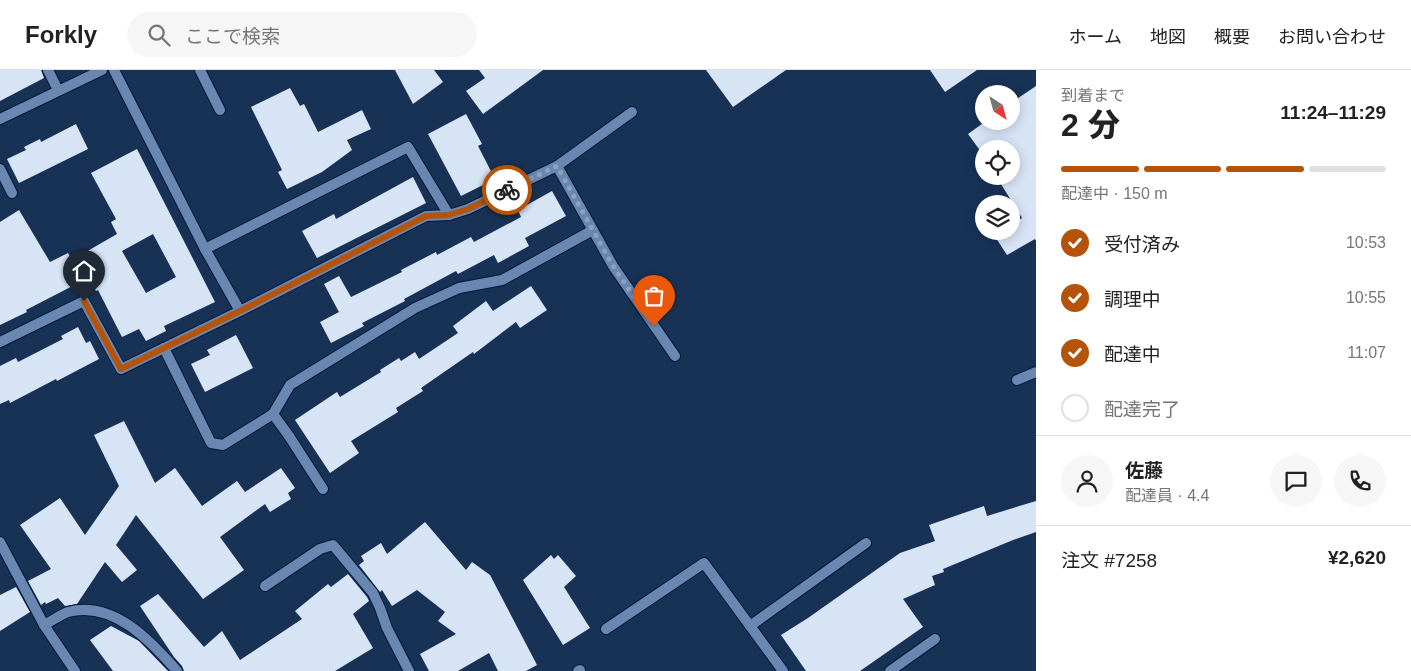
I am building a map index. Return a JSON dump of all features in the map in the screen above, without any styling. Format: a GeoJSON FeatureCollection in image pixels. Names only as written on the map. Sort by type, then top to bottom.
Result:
{"type":"FeatureCollection","features":[{"type":"Feature","properties":{"kind":"street"},"geometry":{"type":"LineString","coordinates":[[48,70],[58,90]]}},
{"type":"Feature","properties":{"kind":"street"},"geometry":{"type":"LineString","coordinates":[[0,120],[102,70]]}},
{"type":"Feature","properties":{"kind":"street"},"geometry":{"type":"LineString","coordinates":[[114,70],[205,249],[240,311]]}},
{"type":"Feature","properties":{"kind":"street"},"geometry":{"type":"LineString","coordinates":[[200,70],[220,110]]}},
{"type":"Feature","properties":{"kind":"street"},"geometry":{"type":"LineString","coordinates":[[0,342],[84,301],[121,369],[240,311],[426,216],[449,215],[468,209],[557,166],[632,112]]}},
{"type":"Feature","properties":{"kind":"street"},"geometry":{"type":"LineString","coordinates":[[205,249],[408,147],[449,215]]}},
{"type":"Feature","properties":{"kind":"street"},"geometry":{"type":"LineString","coordinates":[[557,166],[613,266],[675,356]]}},
{"type":"Feature","properties":{"kind":"street"},"geometry":{"type":"LineString","coordinates":[[0,169],[12,192]]}},
{"type":"Feature","properties":{"kind":"street"},"geometry":{"type":"LineString","coordinates":[[164,348],[211,443],[223,445],[273,414],[290,385],[415,308],[459,288],[502,280],[593,230]]}},
{"type":"Feature","properties":{"kind":"street"},"geometry":{"type":"LineString","coordinates":[[1017,380],[1036,372]]}},
{"type":"Feature","properties":{"kind":"street"},"geometry":{"type":"LineString","coordinates":[[273,414],[323,489]]}},
{"type":"Feature","properties":{"kind":"street"},"geometry":{"type":"LineString","coordinates":[[0,542],[44,624],[75,671]]}},
{"type":"Feature","properties":{"kind":"street"},"geometry":{"type":"LineString","coordinates":[[750,626],[866,543]]}},
{"type":"Feature","properties":{"kind":"street"},"geometry":{"type":"LineString","coordinates":[[265,586],[320,549],[333,545],[373,593],[387,628],[409,671]]}},
{"type":"Feature","properties":{"kind":"street"},"geometry":{"type":"LineString","coordinates":[[606,629],[704,562],[783,671]]}},
{"type":"Feature","properties":{"kind":"street"},"geometry":{"type":"LineString","coordinates":[[44,624],[67,612],[87,610],[108,614],[135,628],[177,671]]}},
{"type":"Feature","properties":{"kind":"street"},"geometry":{"type":"LineString","coordinates":[[890,671],[935,639]]}},
{"type":"Feature","properties":{"kind":"building"},"geometry":{"type":"Polygon","coordinates":[[[0,70],[41,70],[44,78],[0,101],[0,70]]]}},
{"type":"Feature","properties":{"kind":"building"},"geometry":{"type":"Polygon","coordinates":[[[395,70],[434,70],[443,82],[413,104],[395,70]]]}},
{"type":"Feature","properties":{"kind":"building"},"geometry":{"type":"Polygon","coordinates":[[[479,70],[543,70],[483,114],[466,91],[485,78],[479,70]]]}},
{"type":"Feature","properties":{"kind":"building"},"geometry":{"type":"Polygon","coordinates":[[[706,70],[786,70],[733,107],[706,70]]]}},
{"type":"Feature","properties":{"kind":"building"},"geometry":{"type":"Polygon","coordinates":[[[930,70],[977,70],[945,92],[930,70]]]}},
{"type":"Feature","properties":{"kind":"building"},"geometry":{"type":"Polygon","coordinates":[[[1036,86],[1036,241],[1035,239],[1007,255],[997,240],[1020,240],[1020,219],[1022,218],[1020,215],[1020,195],[1008,195],[1002,185],[1020,185],[1020,140],[975,140],[975,144],[968,134],[975,129],[1020,130],[1020,97],[1036,86]]]}},
{"type":"Feature","properties":{"kind":"building"},"geometry":{"type":"Polygon","coordinates":[[[290,88],[300,106],[304,104],[318,132],[362,110],[371,129],[347,140],[352,150],[322,172],[287,189],[278,172],[282,170],[251,107],[290,88]]]}},
{"type":"Feature","properties":{"kind":"building"},"geometry":{"type":"Polygon","coordinates":[[[466,114],[482,144],[478,146],[495,179],[461,196],[428,134],[466,114]]]}},
{"type":"Feature","properties":{"kind":"building"},"geometry":{"type":"Polygon","coordinates":[[[76,124],[88,149],[19,183],[7,159],[26,150],[24,147],[40,139],[41,142],[76,124]]]}},
{"type":"Feature","properties":{"kind":"building"},"geometry":{"type":"Polygon","coordinates":[[[137,149],[215,302],[164,326],[166,331],[146,341],[139,329],[122,337],[98,290],[96,291],[88,278],[0,325],[0,222],[19,210],[50,262],[68,253],[72,260],[117,234],[111,222],[116,219],[91,173],[137,149]],[[153,234],[122,251],[146,293],[176,277],[153,234]]]}},
{"type":"Feature","properties":{"kind":"building"},"geometry":{"type":"Polygon","coordinates":[[[413,177],[426,203],[317,258],[302,231],[334,214],[336,219],[413,177]]]}},
{"type":"Feature","properties":{"kind":"building"},"geometry":{"type":"Polygon","coordinates":[[[552,191],[566,216],[525,238],[529,246],[498,263],[494,255],[458,274],[456,271],[404,299],[405,301],[362,323],[364,326],[331,343],[320,322],[339,312],[324,284],[339,276],[351,297],[402,272],[401,270],[436,252],[437,255],[471,237],[474,242],[521,217],[518,210],[552,191]]]}},
{"type":"Feature","properties":{"kind":"building"},"geometry":{"type":"Polygon","coordinates":[[[531,286],[547,310],[520,328],[516,322],[474,354],[473,352],[421,388],[423,391],[396,408],[398,412],[351,441],[359,453],[330,473],[295,420],[337,392],[340,397],[381,372],[380,370],[399,358],[401,361],[415,352],[419,359],[458,333],[453,326],[486,301],[493,311],[531,286]]]}},
{"type":"Feature","properties":{"kind":"building"},"geometry":{"type":"Polygon","coordinates":[[[78,327],[86,343],[90,341],[99,359],[10,403],[9,400],[0,404],[0,366],[16,358],[18,362],[63,339],[61,336],[78,327]]]}},
{"type":"Feature","properties":{"kind":"building"},"geometry":{"type":"Polygon","coordinates":[[[236,335],[253,368],[205,392],[191,364],[210,355],[207,350],[236,335]]]}},
{"type":"Feature","properties":{"kind":"building"},"geometry":{"type":"Polygon","coordinates":[[[124,421],[155,483],[175,468],[202,506],[237,481],[245,492],[281,468],[295,488],[288,493],[291,499],[270,512],[265,504],[220,537],[244,570],[203,599],[136,515],[116,545],[137,570],[122,582],[105,562],[77,604],[65,606],[58,598],[41,605],[28,581],[51,569],[20,525],[60,498],[85,535],[119,486],[94,435],[124,421]]]}},
{"type":"Feature","properties":{"kind":"building"},"geometry":{"type":"Polygon","coordinates":[[[1036,501],[1036,532],[943,569],[944,572],[932,576],[935,585],[903,599],[923,627],[860,671],[806,671],[781,635],[900,553],[935,541],[929,525],[984,506],[987,516],[1036,501]]]}},
{"type":"Feature","properties":{"kind":"building"},"geometry":{"type":"Polygon","coordinates":[[[425,522],[466,570],[472,562],[490,575],[537,665],[526,671],[498,671],[489,653],[458,671],[429,671],[420,654],[456,634],[438,621],[445,612],[417,590],[392,606],[382,590],[380,592],[359,565],[364,561],[361,556],[381,543],[387,554],[425,522]]]}},
{"type":"Feature","properties":{"kind":"building"},"geometry":{"type":"Polygon","coordinates":[[[551,555],[554,559],[558,555],[576,576],[564,587],[590,628],[563,645],[523,580],[551,555]]]}},
{"type":"Feature","properties":{"kind":"building"},"geometry":{"type":"Polygon","coordinates":[[[348,574],[369,601],[353,614],[373,648],[335,671],[184,671],[140,606],[158,594],[204,647],[222,631],[240,660],[302,619],[295,611],[328,584],[331,587],[348,574]]]}},
{"type":"Feature","properties":{"kind":"building"},"geometry":{"type":"Polygon","coordinates":[[[16,587],[30,612],[0,631],[0,595],[16,587]]]}},
{"type":"Feature","properties":{"kind":"building"},"geometry":{"type":"Polygon","coordinates":[[[111,626],[139,641],[168,671],[113,671],[90,640],[111,626]]]}},
{"type":"Feature","properties":{"kind":"way so far"},"geometry":{"type":"LineString","coordinates":[[507,190],[557,166],[613,266],[654,326]]}},
{"type":"Feature","properties":{"kind":"route"},"geometry":{"type":"LineString","coordinates":[[84,301],[121,369],[240,311],[426,216],[449,215],[468,209],[507,190]]}}]}
